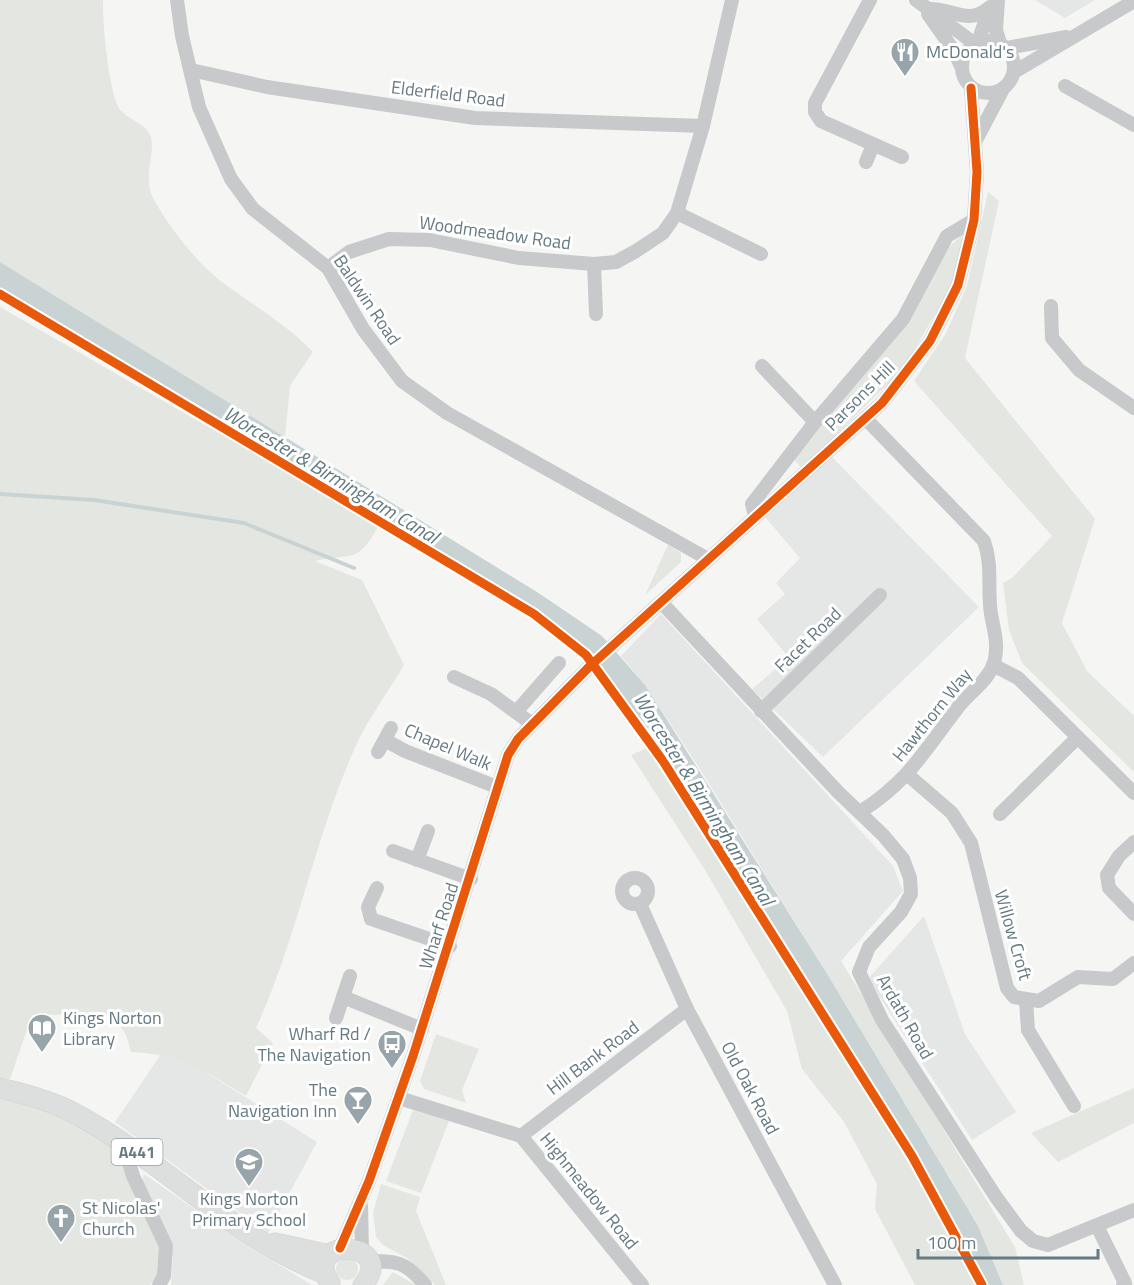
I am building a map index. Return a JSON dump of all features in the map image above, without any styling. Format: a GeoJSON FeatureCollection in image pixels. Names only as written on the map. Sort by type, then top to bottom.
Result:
{"type":"FeatureCollection","features":[{"type":"Feature","properties":{"kind":"highway","name":"A441"},"geometry":{"type":"LineString","coordinates":[[0,1088],[73,1112],[123,1142],[295,1262],[331,1266]]}},
{"type":"Feature","properties":{"kind":"highway"},"geometry":{"type":"LineString","coordinates":[[331,1266],[352,1248],[366,1272]]}},
{"type":"Feature","properties":{"kind":"street","name":"Baldwin Road"},"geometry":{"type":"LineString","coordinates":[[177,0],[182,36],[199,107],[231,179],[253,209],[328,268],[363,329],[402,381],[447,413],[708,559]]}},
{"type":"Feature","properties":{"kind":"street","name":"Woodmeadow Road"},"geometry":{"type":"LineString","coordinates":[[328,268],[349,252],[389,239],[430,240],[519,258],[594,264],[616,262],[636,251],[663,233],[677,213],[703,126],[732,0]]}},
{"type":"Feature","properties":{"kind":"street"},"geometry":{"type":"LineString","coordinates":[[870,0],[815,102],[814,112],[821,121],[902,157]]}},
{"type":"Feature","properties":{"kind":"street"},"geometry":{"type":"LineString","coordinates":[[923,5],[954,51],[966,82],[971,88],[981,93],[992,93],[1003,89],[1014,72],[1134,1]]}},
{"type":"Feature","properties":{"kind":"street"},"geometry":{"type":"LineString","coordinates":[[994,3],[996,30],[1014,60],[1014,72]]}},
{"type":"Feature","properties":{"kind":"street"},"geometry":{"type":"LineString","coordinates":[[923,5],[962,16],[979,16],[994,3]]}},
{"type":"Feature","properties":{"kind":"street"},"geometry":{"type":"LineString","coordinates":[[977,43],[994,3]]}},
{"type":"Feature","properties":{"kind":"street"},"geometry":{"type":"LineString","coordinates":[[923,5],[977,43]]}},
{"type":"Feature","properties":{"kind":"street"},"geometry":{"type":"LineString","coordinates":[[961,66],[966,52],[977,43],[988,40],[1004,46],[1074,36]]}},
{"type":"Feature","properties":{"kind":"street","name":"Elderfield Road"},"geometry":{"type":"LineString","coordinates":[[191,70],[267,87],[476,118],[703,126]]}},
{"type":"Feature","properties":{"kind":"street"},"geometry":{"type":"LineString","coordinates":[[1065,86],[1134,125]]}},
{"type":"Feature","properties":{"kind":"street","name":"Parsons Hill"},"geometry":{"type":"LineString","coordinates":[[614,644],[865,418],[906,375],[938,326],[958,285],[974,220],[976,140],[971,88]]}},
{"type":"Feature","properties":{"kind":"street","name":"Parsons Hill"},"geometry":{"type":"LineString","coordinates":[[976,140],[1003,89]]}},
{"type":"Feature","properties":{"kind":"street"},"geometry":{"type":"LineString","coordinates":[[866,162],[873,145]]}},
{"type":"Feature","properties":{"kind":"street"},"geometry":{"type":"LineString","coordinates":[[677,213],[761,254]]}},
{"type":"Feature","properties":{"kind":"street","name":"Parsons Hill"},"geometry":{"type":"LineString","coordinates":[[754,516],[752,504],[757,495],[815,422],[903,319],[947,236],[974,220]]}},
{"type":"Feature","properties":{"kind":"street"},"geometry":{"type":"LineString","coordinates":[[594,264],[596,314]]}},
{"type":"Feature","properties":{"kind":"street"},"geometry":{"type":"LineString","coordinates":[[1051,306],[1052,338],[1079,370],[1134,408]]}},
{"type":"Feature","properties":{"kind":"street"},"geometry":{"type":"LineString","coordinates":[[762,366],[815,422]]}},
{"type":"Feature","properties":{"kind":"street","name":"Hawthorn Way"},"geometry":{"type":"LineString","coordinates":[[860,812],[886,796],[908,775],[993,665],[996,633],[991,613],[990,557],[984,541],[865,418]]}},
{"type":"Feature","properties":{"kind":"street","name":"Facet Road"},"geometry":{"type":"LineString","coordinates":[[761,711],[880,595]]}},
{"type":"Feature","properties":{"kind":"street","name":"Ardath Road"},"geometry":{"type":"LineString","coordinates":[[661,602],[761,711],[883,835],[903,859],[910,878],[911,894],[901,912],[869,946],[859,972],[882,1020],[996,1197],[1021,1230],[1033,1240],[1048,1245],[1134,1210]]}},
{"type":"Feature","properties":{"kind":"street","name":"Wharf Road"},"geometry":{"type":"LineString","coordinates":[[331,1266],[361,1201],[399,1098],[450,946],[508,755],[532,724],[614,644]]}},
{"type":"Feature","properties":{"kind":"street"},"geometry":{"type":"LineString","coordinates":[[516,712],[559,663]]}},
{"type":"Feature","properties":{"kind":"street"},"geometry":{"type":"LineString","coordinates":[[993,665],[1018,678],[1134,793]]}},
{"type":"Feature","properties":{"kind":"street"},"geometry":{"type":"LineString","coordinates":[[454,677],[491,694],[532,724]]}},
{"type":"Feature","properties":{"kind":"street"},"geometry":{"type":"LineString","coordinates":[[1000,814],[1077,738]]}},
{"type":"Feature","properties":{"kind":"street","name":"Chapel Walk"},"geometry":{"type":"LineString","coordinates":[[385,740],[405,751],[497,787]]}},
{"type":"Feature","properties":{"kind":"street","name":"Willow Croft"},"geometry":{"type":"LineString","coordinates":[[908,775],[952,813],[971,843],[1006,988],[1014,997],[1026,1001],[1039,1001],[1078,977],[1113,979],[1134,963]]}},
{"type":"Feature","properties":{"kind":"street"},"geometry":{"type":"LineString","coordinates":[[417,860],[428,831]]}},
{"type":"Feature","properties":{"kind":"street"},"geometry":{"type":"LineString","coordinates":[[1134,842],[1119,856],[1107,875],[1109,888],[1134,914]]}},
{"type":"Feature","properties":{"kind":"street"},"geometry":{"type":"LineString","coordinates":[[393,851],[471,879]]}},
{"type":"Feature","properties":{"kind":"street"},"geometry":{"type":"LineString","coordinates":[[377,888],[368,907],[371,920],[450,946]]}},
{"type":"Feature","properties":{"kind":"street","name":"Old Oak Road"},"geometry":{"type":"LineString","coordinates":[[640,904],[687,1009],[835,1285]]}},
{"type":"Feature","properties":{"kind":"street"},"geometry":{"type":"LineString","coordinates":[[336,1018],[350,976]]}},
{"type":"Feature","properties":{"kind":"street"},"geometry":{"type":"LineString","coordinates":[[343,997],[422,1029]]}},
{"type":"Feature","properties":{"kind":"street"},"geometry":{"type":"LineString","coordinates":[[1026,1001],[1028,1029],[1074,1106]]}},
{"type":"Feature","properties":{"kind":"street","name":"Hill Bank Road"},"geometry":{"type":"LineString","coordinates":[[521,1136],[687,1009]]}},
{"type":"Feature","properties":{"kind":"street","name":"Highmeadow Road"},"geometry":{"type":"LineString","coordinates":[[399,1098],[473,1119],[521,1136],[642,1285]]}},
{"type":"Feature","properties":{"kind":"street"},"geometry":{"type":"LineString","coordinates":[[123,1142],[133,1176],[166,1246],[164,1276],[159,1285]]}},
{"type":"Feature","properties":{"kind":"street","name":"Wharf Road"},"geometry":{"type":"LineString","coordinates":[[361,1201],[366,1272]]}},
{"type":"Feature","properties":{"kind":"street"},"geometry":{"type":"LineString","coordinates":[[1097,1226],[1125,1283],[1123,1285]]}},
{"type":"Feature","properties":{"kind":"street"},"geometry":{"type":"LineString","coordinates":[[366,1272],[399,1262],[408,1266],[425,1285]]}},
{"type":"Feature","properties":{"kind":"shaded area"},"geometry":{"type":"Polygon","coordinates":[[[0,0],[103,0],[107,56],[115,100],[122,112],[144,127],[150,135],[152,148],[149,173],[150,190],[159,209],[175,232],[212,274],[281,324],[313,352],[290,386],[285,437],[0,262],[0,0]]]}},
{"type":"Feature","properties":{"kind":"shaded area"},"geometry":{"type":"Polygon","coordinates":[[[1035,0],[1095,0],[1065,18],[1035,0]]]}},
{"type":"Feature","properties":{"kind":"shaded area"},"geometry":{"type":"Polygon","coordinates":[[[988,192],[999,201],[965,358],[1095,519],[1062,623],[1087,671],[1134,716],[1134,772],[1022,663],[1009,630],[1003,583],[1012,578],[1052,536],[914,381],[946,333],[967,286],[988,192]]]}},
{"type":"Feature","properties":{"kind":"shaded area"},"geometry":{"type":"Polygon","coordinates":[[[963,234],[954,281],[904,368],[802,468],[796,462],[793,453],[862,373],[949,247],[963,234]]]}},
{"type":"Feature","properties":{"kind":"shaded area"},"geometry":{"type":"Polygon","coordinates":[[[0,307],[379,525],[372,538],[359,552],[315,561],[362,580],[404,665],[362,733],[342,778],[284,958],[256,1028],[273,1043],[246,1096],[179,1060],[149,1053],[131,1052],[126,1035],[112,1014],[32,1015],[10,1079],[0,1077],[0,307]]]}},
{"type":"Feature","properties":{"kind":"shaded area"},"geometry":{"type":"Polygon","coordinates":[[[832,457],[979,607],[823,757],[752,689],[789,658],[757,619],[785,594],[776,583],[800,558],[765,517],[832,457]]]}},
{"type":"Feature","properties":{"kind":"shaded area"},"geometry":{"type":"Polygon","coordinates":[[[668,545],[681,553],[681,562],[645,595],[668,545]]]}},
{"type":"Feature","properties":{"kind":"shaded area"},"geometry":{"type":"Polygon","coordinates":[[[661,614],[893,866],[903,891],[841,961],[826,972],[698,766],[645,685],[621,656],[661,614]]]}},
{"type":"Feature","properties":{"kind":"shaded area"},"geometry":{"type":"Polygon","coordinates":[[[647,748],[909,1158],[979,1285],[915,1285],[875,1209],[877,1184],[844,1122],[802,1069],[787,1011],[705,870],[631,755],[647,748]]]}},
{"type":"Feature","properties":{"kind":"shaded area"},"geometry":{"type":"Polygon","coordinates":[[[924,916],[965,1034],[1016,1112],[972,1140],[868,979],[924,916]]]}},
{"type":"Feature","properties":{"kind":"shaded area"},"geometry":{"type":"Polygon","coordinates":[[[841,961],[1015,1247],[1024,1285],[1003,1285],[978,1226],[826,972],[841,961]]]}},
{"type":"Feature","properties":{"kind":"shaded area"},"geometry":{"type":"Polygon","coordinates":[[[436,1034],[479,1049],[462,1090],[466,1103],[424,1089],[420,1081],[436,1034]]]}},
{"type":"Feature","properties":{"kind":"shaded area","name":"Kings Norton Primary School"},"geometry":{"type":"Polygon","coordinates":[[[161,1054],[191,1063],[317,1142],[268,1233],[115,1122],[161,1054]]]}},
{"type":"Feature","properties":{"kind":"shaded area"},"geometry":{"type":"Polygon","coordinates":[[[1134,1088],[1134,1123],[1058,1162],[1031,1133],[1134,1088]]]}},
{"type":"Feature","properties":{"kind":"shaded area"},"geometry":{"type":"Polygon","coordinates":[[[0,1098],[59,1114],[121,1144],[162,1250],[158,1275],[150,1285],[0,1285],[0,1098]]]}},
{"type":"Feature","properties":{"kind":"shaded area"},"geometry":{"type":"Polygon","coordinates":[[[413,1110],[449,1121],[421,1193],[386,1181],[413,1110]]]}},
{"type":"Feature","properties":{"kind":"shaded area"},"geometry":{"type":"Polygon","coordinates":[[[144,1174],[250,1247],[312,1285],[171,1285],[173,1257],[142,1181],[144,1174]]]}},
{"type":"Feature","properties":{"kind":"shaded area"},"geometry":{"type":"Polygon","coordinates":[[[381,1184],[420,1197],[416,1211],[446,1285],[435,1285],[407,1258],[383,1245],[376,1237],[373,1213],[381,1184]]]}},
{"type":"Feature","properties":{"kind":"shaded area"},"geometry":{"type":"Polygon","coordinates":[[[347,1258],[355,1261],[358,1269],[355,1277],[347,1280],[339,1277],[336,1269],[339,1261],[347,1258]]]}},
{"type":"Feature","properties":{"kind":"shaded area"},"geometry":{"type":"Polygon","coordinates":[[[393,1272],[416,1285],[383,1285],[393,1272]]]}},
{"type":"Feature","properties":{"kind":"water","name":"Worcester & Birmingham Canal"},"geometry":{"type":"Polygon","coordinates":[[[0,262],[537,592],[602,636],[645,685],[826,972],[978,1226],[1003,1285],[986,1285],[931,1184],[658,741],[587,651],[537,614],[0,291],[0,262]]]}},
{"type":"Feature","properties":{"kind":"waterway"},"geometry":{"type":"LineString","coordinates":[[0,494],[94,500],[244,523],[354,568]]}},
{"type":"Feature","properties":{"kind":"cycle path"},"geometry":{"type":"LineString","coordinates":[[340,1248],[369,1181],[413,1056],[508,755],[518,739],[590,666],[882,403],[930,341],[958,285],[974,220],[977,172],[971,88]]}},
{"type":"Feature","properties":{"kind":"cycle path"},"geometry":{"type":"LineString","coordinates":[[0,294],[534,614],[586,655],[663,761],[912,1156],[982,1285]]}},
{"type":"Feature","properties":{"kind":"place","name":"McDonald's"},"geometry":{"type":"Point","coordinates":[905,78]}},
{"type":"Feature","properties":{"kind":"place","name":"Kings Norton Library"},"geometry":{"type":"Point","coordinates":[42,1054]}},
{"type":"Feature","properties":{"kind":"place","name":"Wharf Rd / The Navigation"},"geometry":{"type":"Point","coordinates":[392,1070]}},
{"type":"Feature","properties":{"kind":"place","name":"The Navigation Inn"},"geometry":{"type":"Point","coordinates":[358,1126]}},
{"type":"Feature","properties":{"kind":"place","name":"Kings Norton Primary School"},"geometry":{"type":"Point","coordinates":[249,1188]}},
{"type":"Feature","properties":{"kind":"place","name":"St Nicolas' Church"},"geometry":{"type":"Point","coordinates":[61,1244]}}]}
